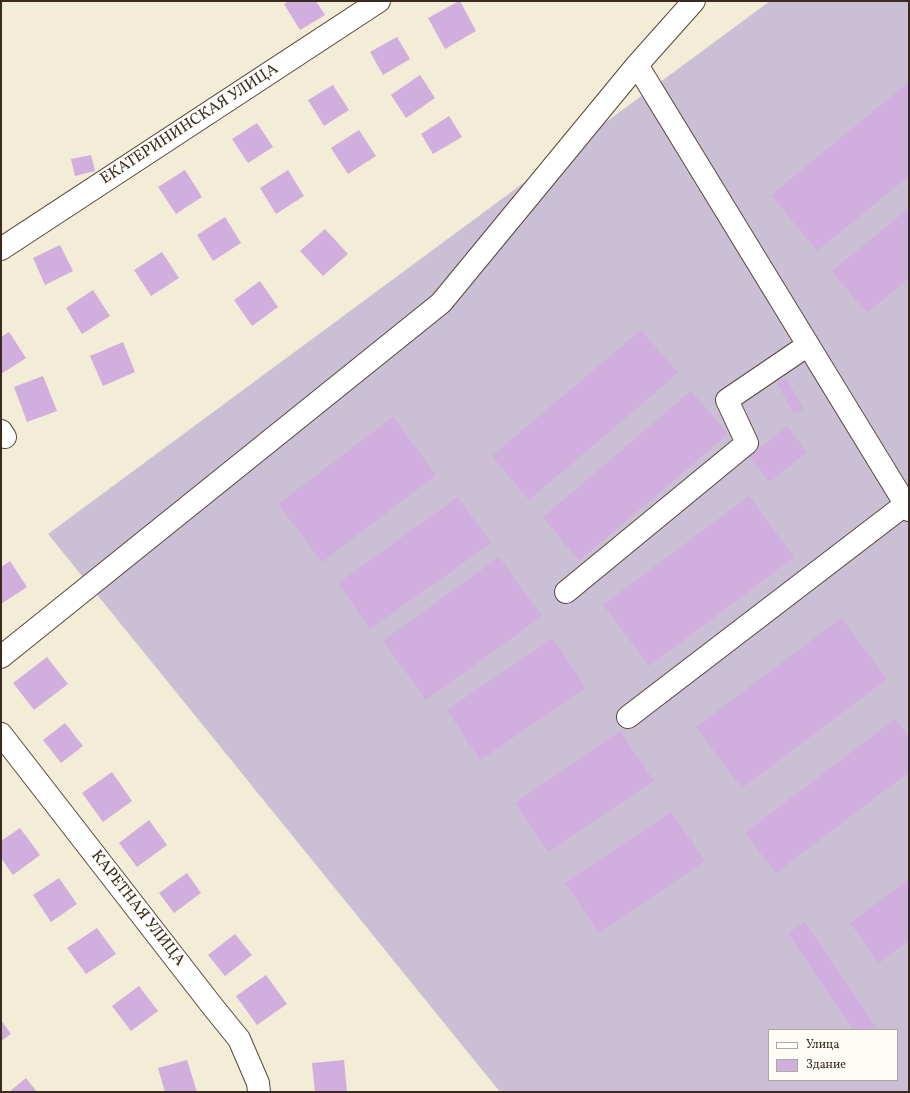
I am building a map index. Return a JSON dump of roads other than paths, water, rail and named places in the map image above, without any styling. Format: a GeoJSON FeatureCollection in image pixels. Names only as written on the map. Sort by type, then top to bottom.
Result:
{"type":"FeatureCollection","features":[{"type":"Feature","properties":{"kind":"street","name":"ЕКАТЕРИНИНСКАЯ УЛИЦА"},"geometry":{"type":"LineString","coordinates":[[1,249],[379,1]]}},
{"type":"Feature","properties":{"kind":"street"},"geometry":{"type":"LineString","coordinates":[[1,657],[441,304],[637,65],[694,1]]}},
{"type":"Feature","properties":{"kind":"street"},"geometry":{"type":"LineString","coordinates":[[628,717],[907,507],[637,65]]}},
{"type":"Feature","properties":{"kind":"street"},"geometry":{"type":"LineString","coordinates":[[566,592],[747,442],[726,400],[808,345]]}},
{"type":"Feature","properties":{"kind":"street","name":"КАРЕТНАЯ УЛИЦА"},"geometry":{"type":"LineString","coordinates":[[1,734],[239,1039],[258,1083],[259,1092]]}}]}
